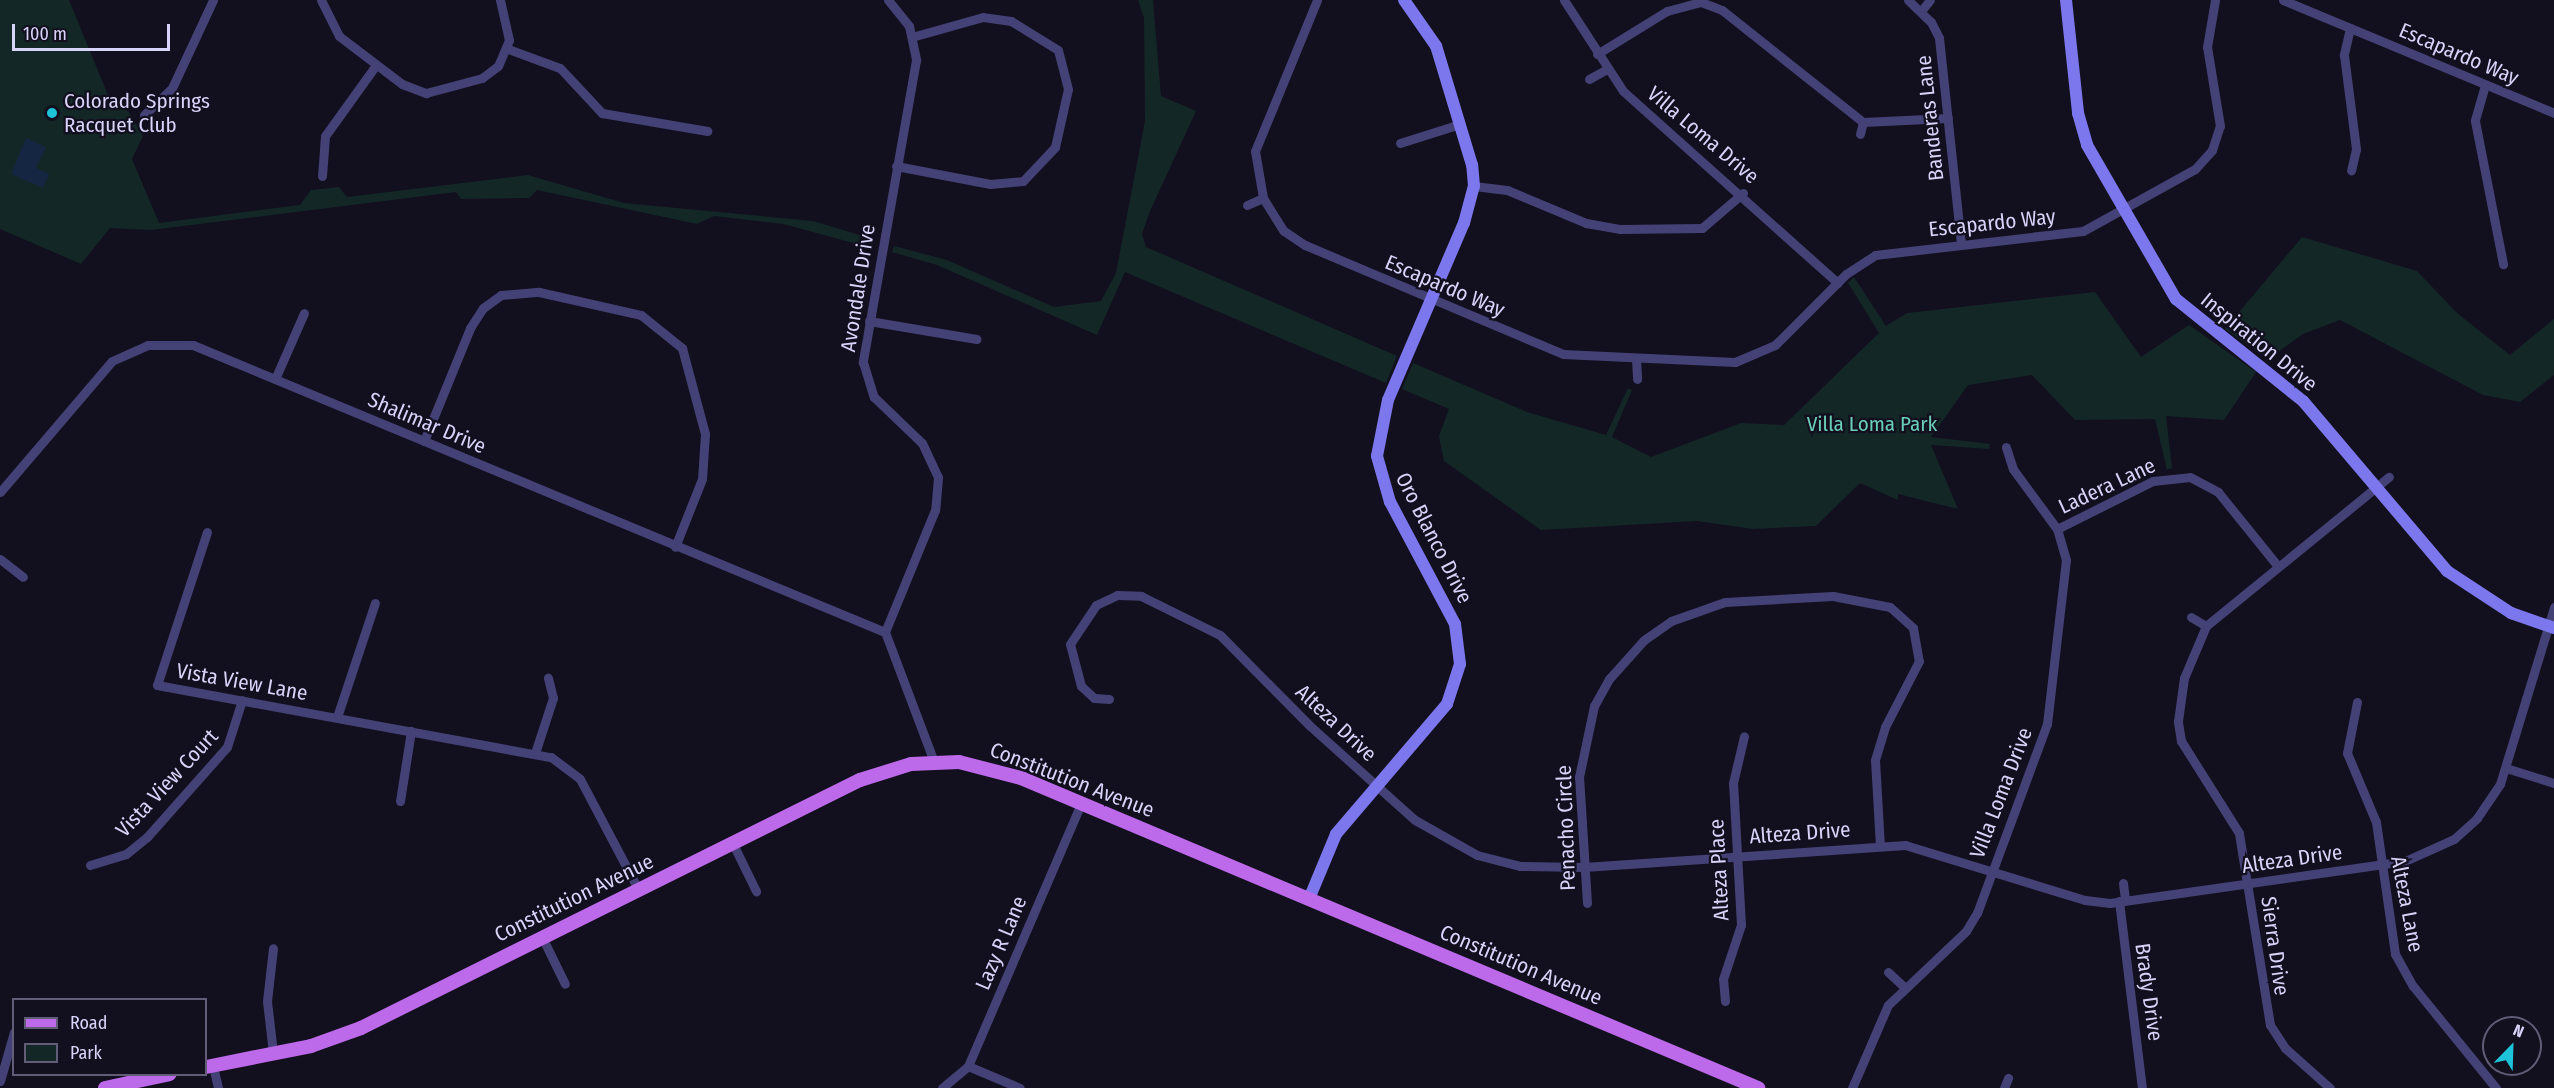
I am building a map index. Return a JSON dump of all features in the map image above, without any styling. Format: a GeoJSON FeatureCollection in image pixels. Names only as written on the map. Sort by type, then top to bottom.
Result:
{"type":"FeatureCollection","features":[{"type":"Feature","properties":{"kind":"main road","name":"Constitution Avenue"},"geometry":{"type":"LineString","coordinates":[[209,1066],[273,1053],[361,1028],[860,780],[934,762],[1001,771],[1758,1088]]}},
{"type":"Feature","properties":{"kind":"main road"},"geometry":{"type":"LineString","coordinates":[[105,1088],[161,1076]]}},
{"type":"Feature","properties":{"kind":"street"},"geometry":{"type":"LineString","coordinates":[[144,115],[172,88],[213,0]]}},
{"type":"Feature","properties":{"kind":"street"},"geometry":{"type":"LineString","coordinates":[[321,0],[339,36],[410,89],[435,92],[482,78],[508,49],[509,31],[500,0]]}},
{"type":"Feature","properties":{"kind":"street","name":"Avondale Drive"},"geometry":{"type":"LineString","coordinates":[[885,632],[940,487],[930,455],[881,406],[868,386],[863,362],[914,74],[912,37],[903,15],[888,0]]}},
{"type":"Feature","properties":{"kind":"street","name":"Escapardo Way"},"geometry":{"type":"LineString","coordinates":[[1317,0],[1257,142],[1255,162],[1263,198],[1293,239],[1431,300],[1563,354],[1735,362],[1755,357],[1775,345],[1838,283],[1875,255],[2070,234],[2124,210],[2195,170],[2212,150],[2220,113],[2206,36],[2215,0]]}},
{"type":"Feature","properties":{"kind":"street"},"geometry":{"type":"LineString","coordinates":[[1404,0],[1431,34],[1460,124],[1474,186],[1515,192],[1586,223],[1620,229],[1702,228],[1743,193]]}},
{"type":"Feature","properties":{"kind":"street","name":"Villa Loma Drive"},"geometry":{"type":"LineString","coordinates":[[1564,0],[1623,91],[1743,193],[1838,283]]}},
{"type":"Feature","properties":{"kind":"street","name":"Banderas Lane"},"geometry":{"type":"LineString","coordinates":[[1908,0],[1921,11],[1939,39],[1961,244]]}},
{"type":"Feature","properties":{"kind":"street"},"geometry":{"type":"LineString","coordinates":[[1921,11],[1930,0]]}},
{"type":"Feature","properties":{"kind":"street","name":"Inspiration Drive"},"geometry":{"type":"LineString","coordinates":[[2066,0],[2081,128],[2124,210],[2176,299],[2303,401],[2432,557],[2461,582],[2511,613],[2551,627]]}},
{"type":"Feature","properties":{"kind":"street","name":"Escapardo Way"},"geometry":{"type":"LineString","coordinates":[[2283,0],[2554,113]]}},
{"type":"Feature","properties":{"kind":"street"},"geometry":{"type":"LineString","coordinates":[[1597,54],[1680,5],[1713,5],[1863,122],[1948,118]]}},
{"type":"Feature","properties":{"kind":"street"},"geometry":{"type":"LineString","coordinates":[[896,166],[990,184],[1023,181],[1055,147],[1068,89],[1058,50],[1011,21],[983,17],[912,37]]}},
{"type":"Feature","properties":{"kind":"street"},"geometry":{"type":"LineString","coordinates":[[2350,28],[2344,55],[2356,149],[2351,170]]}},
{"type":"Feature","properties":{"kind":"street"},"geometry":{"type":"LineString","coordinates":[[508,49],[560,68],[602,113],[707,131]]}},
{"type":"Feature","properties":{"kind":"street"},"geometry":{"type":"LineString","coordinates":[[322,177],[325,136],[376,65]]}},
{"type":"Feature","properties":{"kind":"street"},"geometry":{"type":"LineString","coordinates":[[1589,79],[1607,69]]}},
{"type":"Feature","properties":{"kind":"street"},"geometry":{"type":"LineString","coordinates":[[2485,85],[2475,121],[2503,264]]}},
{"type":"Feature","properties":{"kind":"street"},"geometry":{"type":"LineString","coordinates":[[1860,134],[1863,122]]}},
{"type":"Feature","properties":{"kind":"street"},"geometry":{"type":"LineString","coordinates":[[1400,143],[1460,124]]}},
{"type":"Feature","properties":{"kind":"street","name":"Oro Blanco Drive"},"geometry":{"type":"LineString","coordinates":[[1309,899],[1336,834],[1375,784],[1447,704],[1460,664],[1455,624],[1390,502],[1377,456],[1382,417],[1431,300],[1474,186]]}},
{"type":"Feature","properties":{"kind":"street"},"geometry":{"type":"LineString","coordinates":[[1247,205],[1263,198]]}},
{"type":"Feature","properties":{"kind":"street"},"geometry":{"type":"LineString","coordinates":[[424,441],[470,328],[483,308],[501,295],[539,292],[641,315],[664,328],[682,348],[705,434],[702,479],[675,547]]}},
{"type":"Feature","properties":{"kind":"street"},"geometry":{"type":"LineString","coordinates":[[275,379],[304,313]]}},
{"type":"Feature","properties":{"kind":"street"},"geometry":{"type":"LineString","coordinates":[[869,321],[977,339]]}},
{"type":"Feature","properties":{"kind":"street","name":"Shalimar Drive"},"geometry":{"type":"LineString","coordinates":[[0,492],[92,381],[129,351],[161,343],[193,345],[675,547],[885,632]]}},
{"type":"Feature","properties":{"kind":"street"},"geometry":{"type":"LineString","coordinates":[[1636,358],[1636,379]]}},
{"type":"Feature","properties":{"kind":"street","name":"Villa Loma Drive"},"geometry":{"type":"LineString","coordinates":[[1852,1088],[1881,1017],[1903,986],[1972,924],[2047,724],[2066,578],[2057,529],[2013,469],[2006,447]]}},
{"type":"Feature","properties":{"kind":"street","name":"Ladera Lane"},"geometry":{"type":"LineString","coordinates":[[2057,529],[2153,482],[2190,477],[2218,492],[2277,565]]}},
{"type":"Feature","properties":{"kind":"street","name":"Sierra Drive"},"geometry":{"type":"LineString","coordinates":[[2330,1088],[2285,1048],[2270,1025],[2247,883],[2234,820],[2179,731],[2184,678],[2206,626],[2277,565],[2389,477]]}},
{"type":"Feature","properties":{"kind":"street","name":"Vista View Lane"},"geometry":{"type":"LineString","coordinates":[[207,532],[157,685],[535,753],[561,761],[580,778],[638,889]]}},
{"type":"Feature","properties":{"kind":"street"},"geometry":{"type":"LineString","coordinates":[[0,559],[23,577]]}},
{"type":"Feature","properties":{"kind":"street","name":"Alteza Drive"},"geometry":{"type":"LineString","coordinates":[[1109,699],[1094,698],[1075,676],[1070,655],[1074,633],[1087,613],[1107,598],[1130,594],[1153,599],[1193,617],[1232,644],[1375,784],[1427,829],[1463,850],[1506,864],[1584,867],[1880,846],[1920,847],[2085,900],[2122,901],[2380,864],[2423,855],[2467,829],[2494,795],[2506,768],[2551,627],[2554,607]]}},
{"type":"Feature","properties":{"kind":"street","name":"Penacho Circle"},"geometry":{"type":"LineString","coordinates":[[1587,903],[1584,867],[1582,748],[1605,687],[1631,653],[1671,621],[1755,597],[1833,596],[1878,603],[1900,613],[1913,628],[1919,661],[1885,727],[1875,760],[1880,846]]}},
{"type":"Feature","properties":{"kind":"street"},"geometry":{"type":"LineString","coordinates":[[337,717],[375,603]]}},
{"type":"Feature","properties":{"kind":"street"},"geometry":{"type":"LineString","coordinates":[[2191,617],[2206,626]]}},
{"type":"Feature","properties":{"kind":"street"},"geometry":{"type":"LineString","coordinates":[[885,632],[934,762]]}},
{"type":"Feature","properties":{"kind":"street"},"geometry":{"type":"LineString","coordinates":[[535,753],[553,698],[548,678]]}},
{"type":"Feature","properties":{"kind":"street","name":"Vista View Court"},"geometry":{"type":"LineString","coordinates":[[90,865],[126,854],[147,837],[227,747],[242,700]]}},
{"type":"Feature","properties":{"kind":"street","name":"Alteza Lane"},"geometry":{"type":"LineString","coordinates":[[2357,702],[2347,753],[2370,801],[2395,954],[2405,975],[2496,1088]]}},
{"type":"Feature","properties":{"kind":"street"},"geometry":{"type":"LineString","coordinates":[[400,801],[411,731]]}},
{"type":"Feature","properties":{"kind":"street","name":"Alteza Place"},"geometry":{"type":"LineString","coordinates":[[1725,1001],[1723,979],[1741,925],[1734,770],[1744,736]]}},
{"type":"Feature","properties":{"kind":"street"},"geometry":{"type":"LineString","coordinates":[[2506,768],[2554,783]]}},
{"type":"Feature","properties":{"kind":"street","name":"Lazy R Lane"},"geometry":{"type":"LineString","coordinates":[[942,1088],[968,1066],[1080,803]]}},
{"type":"Feature","properties":{"kind":"street"},"geometry":{"type":"LineString","coordinates":[[732,842],[756,891]]}},
{"type":"Feature","properties":{"kind":"street","name":"Brady Drive"},"geometry":{"type":"LineString","coordinates":[[2123,883],[2122,901],[2142,1088]]}},
{"type":"Feature","properties":{"kind":"street"},"geometry":{"type":"LineString","coordinates":[[542,937],[565,984]]}},
{"type":"Feature","properties":{"kind":"street"},"geometry":{"type":"LineString","coordinates":[[273,948],[267,1002],[273,1053]]}},
{"type":"Feature","properties":{"kind":"street"},"geometry":{"type":"LineString","coordinates":[[1888,972],[1903,986]]}},
{"type":"Feature","properties":{"kind":"street"},"geometry":{"type":"LineString","coordinates":[[0,1081],[12,1039]]}},
{"type":"Feature","properties":{"kind":"street"},"geometry":{"type":"LineString","coordinates":[[209,1066],[218,1088]]}},
{"type":"Feature","properties":{"kind":"street"},"geometry":{"type":"LineString","coordinates":[[968,1066],[1020,1088]]}},
{"type":"Feature","properties":{"kind":"green space","name":"Colorado Springs Racquet Club"},"geometry":{"type":"Polygon","coordinates":[[[0,0],[69,0],[110,100],[128,111],[143,136],[132,159],[159,223],[300,205],[311,190],[339,187],[347,197],[528,175],[624,203],[813,221],[873,239],[872,248],[783,224],[714,216],[697,224],[537,190],[529,198],[461,199],[456,192],[151,230],[110,228],[81,264],[0,229],[0,0]]]}},
{"type":"Feature","properties":{"kind":"green space"},"geometry":{"type":"Polygon","coordinates":[[[1138,0],[1153,0],[1161,96],[1196,111],[1150,211],[1142,234],[1146,247],[1397,356],[1386,383],[1125,272],[1097,335],[937,265],[892,252],[894,246],[947,260],[1054,307],[1101,301],[1116,273],[1145,121],[1144,18],[1138,0]]]}},
{"type":"Feature","properties":{"kind":"green space"},"geometry":{"type":"Polygon","coordinates":[[[2302,237],[2417,271],[2457,313],[2510,355],[2554,319],[2554,375],[2520,402],[2483,395],[2340,320],[2303,334],[2268,359],[2225,329],[2302,237]]]}},
{"type":"Feature","properties":{"kind":"green space","name":"Villa Loma Park"},"geometry":{"type":"Polygon","coordinates":[[[1854,277],[1886,326],[1907,313],[2095,292],[2141,357],[2189,325],[2256,372],[2224,420],[2166,416],[2172,468],[2167,470],[2155,419],[2075,420],[2032,375],[1968,385],[1931,437],[1990,444],[1989,449],[1931,445],[1958,509],[1898,494],[1898,500],[1860,483],[1816,526],[1753,529],[1697,521],[1541,530],[1444,461],[1439,436],[1449,409],[1402,389],[1413,363],[1527,412],[1606,435],[1628,388],[1632,390],[1612,437],[1651,457],[1741,423],[1784,425],[1879,333],[1848,283],[1854,277]]]}},
{"type":"Feature","properties":{"kind":"water"},"geometry":{"type":"Polygon","coordinates":[[[26,138],[46,147],[36,168],[49,174],[43,188],[11,174],[26,138]]]}},
{"type":"Feature","properties":{"kind":"place","name":"Colorado Springs Racquet Club"},"geometry":{"type":"Point","coordinates":[52,113]}}]}
